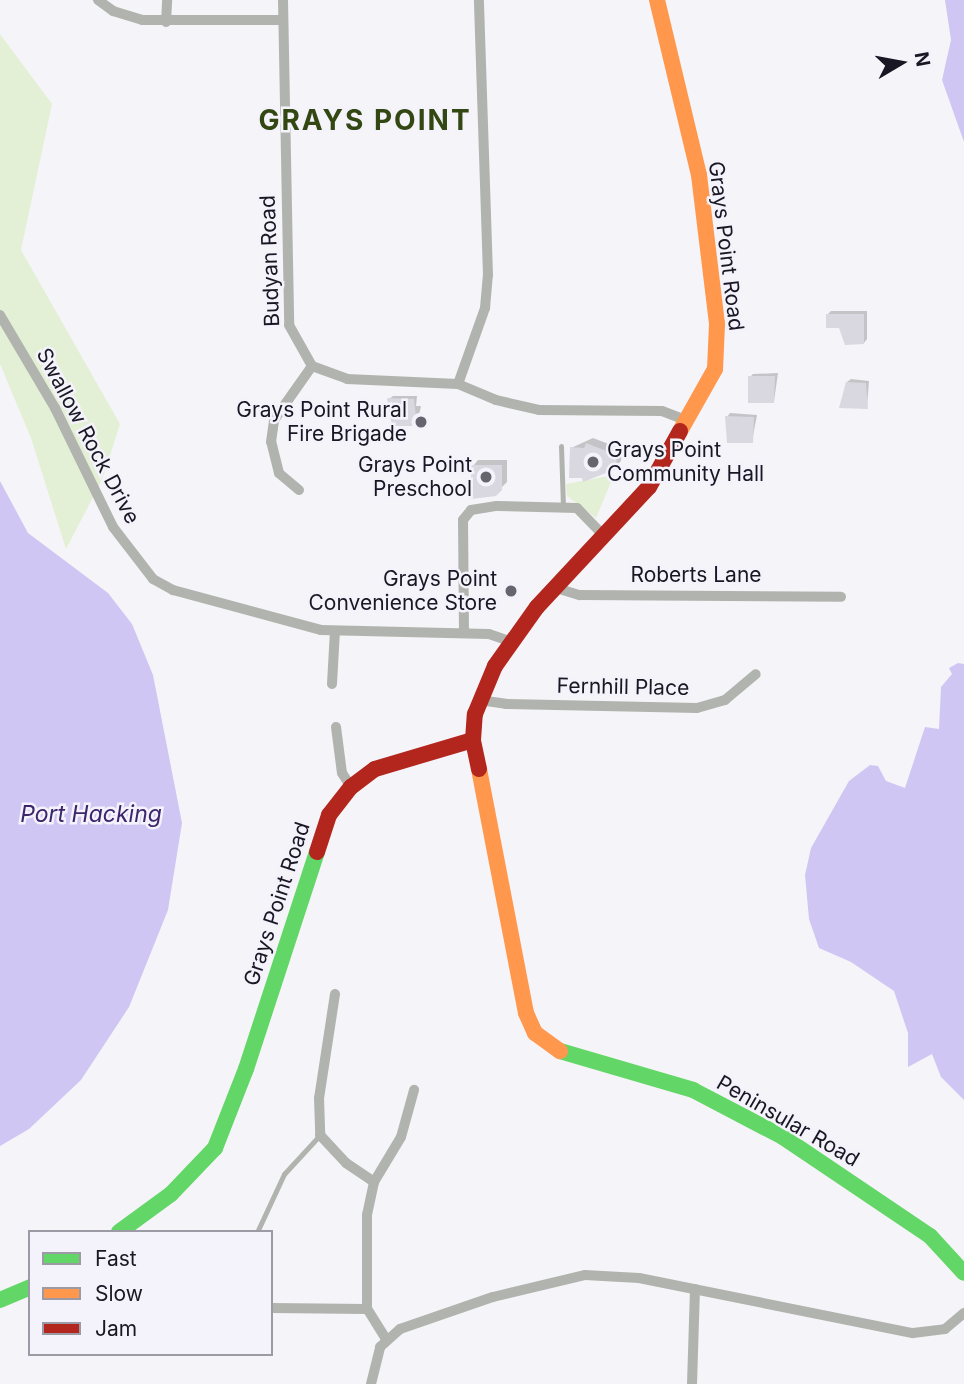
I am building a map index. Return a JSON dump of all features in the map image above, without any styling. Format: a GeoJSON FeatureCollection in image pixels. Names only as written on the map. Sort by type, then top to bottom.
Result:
{"type":"FeatureCollection","features":[{"type":"Feature","properties":{"kind":"street"},"geometry":{"type":"LineString","coordinates":[[97,0],[126,17],[166,22],[283,20]]}},
{"type":"Feature","properties":{"kind":"street"},"geometry":{"type":"LineString","coordinates":[[166,22],[167,0]]}},
{"type":"Feature","properties":{"kind":"street","name":"Budyan Road"},"geometry":{"type":"LineString","coordinates":[[283,0],[289,325],[312,366]]}},
{"type":"Feature","properties":{"kind":"street"},"geometry":{"type":"LineString","coordinates":[[458,384],[485,307],[488,275],[479,0]]}},
{"type":"Feature","properties":{"kind":"street","name":"Grays Point Road"},"geometry":{"type":"LineString","coordinates":[[122,1230],[171,1194],[215,1148],[246,1069],[329,815],[351,787],[375,769],[473,740],[479,699],[512,642],[553,587],[649,487],[715,369],[717,324],[699,175],[657,0]]}},
{"type":"Feature","properties":{"kind":"street","name":"Swallow Rock Drive"},"geometry":{"type":"LineString","coordinates":[[0,315],[55,408],[113,527],[153,579],[173,590],[301,626],[335,631],[489,634],[512,642]]}},
{"type":"Feature","properties":{"kind":"street"},"geometry":{"type":"LineString","coordinates":[[299,490],[279,473],[271,442],[274,420],[312,366],[347,379],[458,384],[496,401],[539,410],[662,411],[688,421]]}},
{"type":"Feature","properties":{"kind":"street"},"geometry":{"type":"LineString","coordinates":[[464,633],[463,520],[471,510],[493,506],[577,508],[603,535]]}},
{"type":"Feature","properties":{"kind":"street","name":"Roberts Lane"},"geometry":{"type":"LineString","coordinates":[[553,587],[580,595],[842,597]]}},
{"type":"Feature","properties":{"kind":"street"},"geometry":{"type":"LineString","coordinates":[[332,684],[335,631]]}},
{"type":"Feature","properties":{"kind":"street","name":"Fernhill Place"},"geometry":{"type":"LineString","coordinates":[[479,699],[506,704],[697,708],[725,700],[756,674]]}},
{"type":"Feature","properties":{"kind":"street"},"geometry":{"type":"LineString","coordinates":[[335,727],[342,774],[351,787]]}},
{"type":"Feature","properties":{"kind":"street","name":"Peninsular Road"},"geometry":{"type":"LineString","coordinates":[[473,740],[523,998],[534,1033],[558,1051],[692,1090],[757,1122],[930,1236],[949,1252],[964,1273]]}},
{"type":"Feature","properties":{"kind":"street"},"geometry":{"type":"LineString","coordinates":[[335,994],[319,1098],[320,1135],[345,1163],[374,1182]]}},
{"type":"Feature","properties":{"kind":"street"},"geometry":{"type":"LineString","coordinates":[[386,1339],[367,1310],[367,1215],[374,1182],[401,1137],[414,1090]]}},
{"type":"Feature","properties":{"kind":"street"},"geometry":{"type":"LineString","coordinates":[[371,1384],[375,1359],[386,1339],[407,1325],[570,1277],[615,1275],[913,1333],[936,1332],[963,1319]]}},
{"type":"Feature","properties":{"kind":"street"},"geometry":{"type":"LineString","coordinates":[[0,1300],[28,1288]]}},
{"type":"Feature","properties":{"kind":"street"},"geometry":{"type":"LineString","coordinates":[[692,1384],[695,1289]]}},
{"type":"Feature","properties":{"kind":"street"},"geometry":{"type":"LineString","coordinates":[[273,1308],[367,1310]]}},
{"type":"Feature","properties":{"kind":"lane"},"geometry":{"type":"LineString","coordinates":[[561,446],[563,506]]}},
{"type":"Feature","properties":{"kind":"lane"},"geometry":{"type":"LineString","coordinates":[[258,1230],[284,1174],[320,1135]]}},
{"type":"Feature","properties":{"kind":"green space"},"geometry":{"type":"Polygon","coordinates":[[[0,34],[52,104],[21,250],[120,424],[102,480],[66,549],[31,438],[0,364],[0,34]]]}},
{"type":"Feature","properties":{"kind":"green space"},"geometry":{"type":"Polygon","coordinates":[[[614,475],[596,518],[567,496],[566,484],[614,475]]]}},
{"type":"Feature","properties":{"kind":"water"},"geometry":{"type":"Polygon","coordinates":[[[945,0],[964,0],[964,142],[942,80],[951,40],[945,0]]]}},
{"type":"Feature","properties":{"kind":"water","name":"Port Hacking"},"geometry":{"type":"Polygon","coordinates":[[[0,481],[28,533],[108,593],[132,624],[153,675],[182,823],[168,910],[129,1007],[81,1080],[29,1129],[0,1146],[0,481]]]}},
{"type":"Feature","properties":{"kind":"water"},"geometry":{"type":"Polygon","coordinates":[[[958,663],[964,664],[964,1100],[941,1077],[932,1054],[908,1067],[908,1033],[894,991],[851,962],[819,948],[809,919],[805,875],[811,848],[849,781],[870,765],[878,766],[886,781],[905,788],[925,727],[939,729],[941,687],[952,674],[949,668],[958,663]]]}},
{"type":"Feature","properties":{"kind":"building"},"geometry":{"type":"Polygon","coordinates":[[[826,314],[864,314],[864,344],[845,345],[839,328],[826,328],[826,314]]]}},
{"type":"Feature","properties":{"kind":"building"},"geometry":{"type":"Polygon","coordinates":[[[748,376],[775,376],[774,403],[748,403],[748,376]]]}},
{"type":"Feature","properties":{"kind":"building"},"geometry":{"type":"Polygon","coordinates":[[[846,382],[866,383],[868,409],[839,408],[846,382]]]}},
{"type":"Feature","properties":{"kind":"building"},"geometry":{"type":"Polygon","coordinates":[[[387,398],[414,399],[417,426],[392,426],[387,398]]]}},
{"type":"Feature","properties":{"kind":"building"},"geometry":{"type":"Polygon","coordinates":[[[725,416],[754,417],[753,443],[727,443],[725,416]]]}},
{"type":"Feature","properties":{"kind":"building","name":"Grays Point Community Hall"},"geometry":{"type":"Polygon","coordinates":[[[586,443],[617,455],[616,469],[583,482],[582,478],[569,478],[570,447],[584,448],[586,443]]]}},
{"type":"Feature","properties":{"kind":"building","name":"Grays Point Preschool"},"geometry":{"type":"Polygon","coordinates":[[[471,465],[502,465],[502,490],[496,496],[471,499],[471,465]]]}},
{"type":"Feature","properties":{"kind":"traffic: fast"},"geometry":{"type":"LineString","coordinates":[[122,1230],[171,1194],[215,1148],[246,1069],[317,852]]}},
{"type":"Feature","properties":{"kind":"traffic: fast"},"geometry":{"type":"LineString","coordinates":[[560,1051],[693,1090],[783,1137],[930,1236],[964,1273]]}},
{"type":"Feature","properties":{"kind":"traffic: fast"},"geometry":{"type":"LineString","coordinates":[[0,1300],[28,1288]]}},
{"type":"Feature","properties":{"kind":"traffic: slow"},"geometry":{"type":"LineString","coordinates":[[657,0],[699,175],[717,324],[715,369],[680,431]]}},
{"type":"Feature","properties":{"kind":"traffic: slow"},"geometry":{"type":"LineString","coordinates":[[479,769],[526,1013],[535,1033],[560,1051]]}},
{"type":"Feature","properties":{"kind":"traffic: jam"},"geometry":{"type":"LineString","coordinates":[[479,769],[473,740],[475,714],[495,666],[537,607],[649,487],[680,431]]}},
{"type":"Feature","properties":{"kind":"traffic: jam"},"geometry":{"type":"LineString","coordinates":[[317,852],[329,815],[351,787],[375,769],[473,740]]}},
{"type":"Feature","properties":{"kind":"place","name":"Grays Point Rural Fire Brigade"},"geometry":{"type":"Point","coordinates":[421,422]}},
{"type":"Feature","properties":{"kind":"place","name":"Grays Point Community Hall"},"geometry":{"type":"Point","coordinates":[593,462]}},
{"type":"Feature","properties":{"kind":"place","name":"Grays Point Preschool"},"geometry":{"type":"Point","coordinates":[486,477]}},
{"type":"Feature","properties":{"kind":"place","name":"Grays Point Convenience Store"},"geometry":{"type":"Point","coordinates":[511,591]}},
{"type":"Feature","properties":{"kind":"district","name":"GRAYS POINT"},"geometry":{"type":"Point","coordinates":[365,120]}}]}
